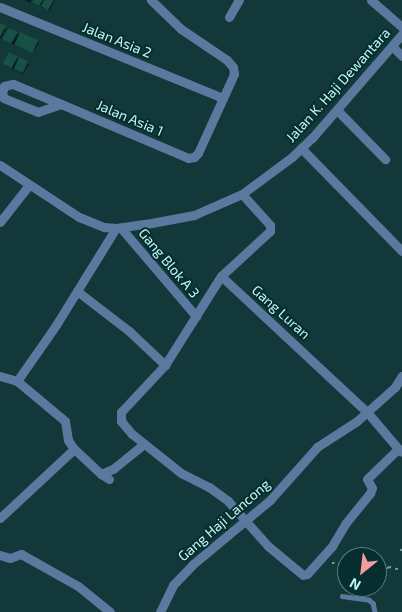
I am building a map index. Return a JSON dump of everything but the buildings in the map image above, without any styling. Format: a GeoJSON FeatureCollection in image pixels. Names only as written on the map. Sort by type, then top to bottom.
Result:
{"type":"FeatureCollection","features":[{"type":"Feature","properties":{"kind":"street"},"geometry":{"type":"LineString","coordinates":[[152,0],[182,29],[228,60],[234,67],[234,74],[223,98]]}},
{"type":"Feature","properties":{"kind":"street"},"geometry":{"type":"LineString","coordinates":[[228,17],[239,0]]}},
{"type":"Feature","properties":{"kind":"street"},"geometry":{"type":"LineString","coordinates":[[372,0],[402,27]]}},
{"type":"Feature","properties":{"kind":"street","name":"Jalan Asia 2"},"geometry":{"type":"LineString","coordinates":[[0,7],[223,98]]}},
{"type":"Feature","properties":{"kind":"street","name":"Jalan K. Haji Dewantara"},"geometry":{"type":"LineString","coordinates":[[0,165],[91,223],[118,228],[194,215],[242,194],[301,148],[337,110],[402,34]]}},
{"type":"Feature","properties":{"kind":"street"},"geometry":{"type":"LineString","coordinates":[[392,46],[402,56]]}},
{"type":"Feature","properties":{"kind":"street","name":"Jalan Asia 1"},"geometry":{"type":"LineString","coordinates":[[61,104],[38,112],[4,98],[2,93],[4,86],[13,84],[61,104],[188,158],[194,157],[198,153],[223,98]]}},
{"type":"Feature","properties":{"kind":"street"},"geometry":{"type":"LineString","coordinates":[[337,110],[385,159]]}},
{"type":"Feature","properties":{"kind":"street"},"geometry":{"type":"LineString","coordinates":[[301,148],[402,252]]}},
{"type":"Feature","properties":{"kind":"street"},"geometry":{"type":"LineString","coordinates":[[0,222],[29,185]]}},
{"type":"Feature","properties":{"kind":"street"},"geometry":{"type":"LineString","coordinates":[[242,194],[272,228],[221,276],[165,365],[121,412],[121,421],[144,444],[181,473],[209,487],[228,501],[268,546],[303,575],[307,574],[320,560],[370,493],[372,488],[367,479],[400,451]]}},
{"type":"Feature","properties":{"kind":"street"},"geometry":{"type":"LineString","coordinates":[[16,381],[56,326],[118,228]]}},
{"type":"Feature","properties":{"kind":"street","name":"Gang Blok A 3"},"geometry":{"type":"LineString","coordinates":[[118,228],[196,316]]}},
{"type":"Feature","properties":{"kind":"street","name":"Gang Luran"},"geometry":{"type":"LineString","coordinates":[[221,276],[367,412],[400,451]]}},
{"type":"Feature","properties":{"kind":"street"},"geometry":{"type":"LineString","coordinates":[[77,291],[129,331],[165,365]]}},
{"type":"Feature","properties":{"kind":"street"},"geometry":{"type":"LineString","coordinates":[[0,376],[16,381],[65,421],[68,440],[74,449],[105,477],[144,444]]}},
{"type":"Feature","properties":{"kind":"street","name":"Gang Haji Lancong"},"geometry":{"type":"LineString","coordinates":[[162,611],[173,585],[192,565],[270,500],[317,447],[357,421],[395,387],[402,376]]}},
{"type":"Feature","properties":{"kind":"street"},"geometry":{"type":"LineString","coordinates":[[0,518],[74,449]]}},
{"type":"Feature","properties":{"kind":"street"},"geometry":{"type":"LineString","coordinates":[[0,555],[10,558],[21,554],[78,586],[110,612]]}},
{"type":"Feature","properties":{"kind":"lane"},"geometry":{"type":"LineString","coordinates":[[349,597],[369,600],[373,603],[375,612]]}},
{"type":"Feature","properties":{"kind":"path"},"geometry":{"type":"LineString","coordinates":[[320,560],[337,563]]}},
{"type":"Feature","properties":{"kind":"path"},"geometry":{"type":"LineString","coordinates":[[387,568],[389,567],[402,570]]}}]}
